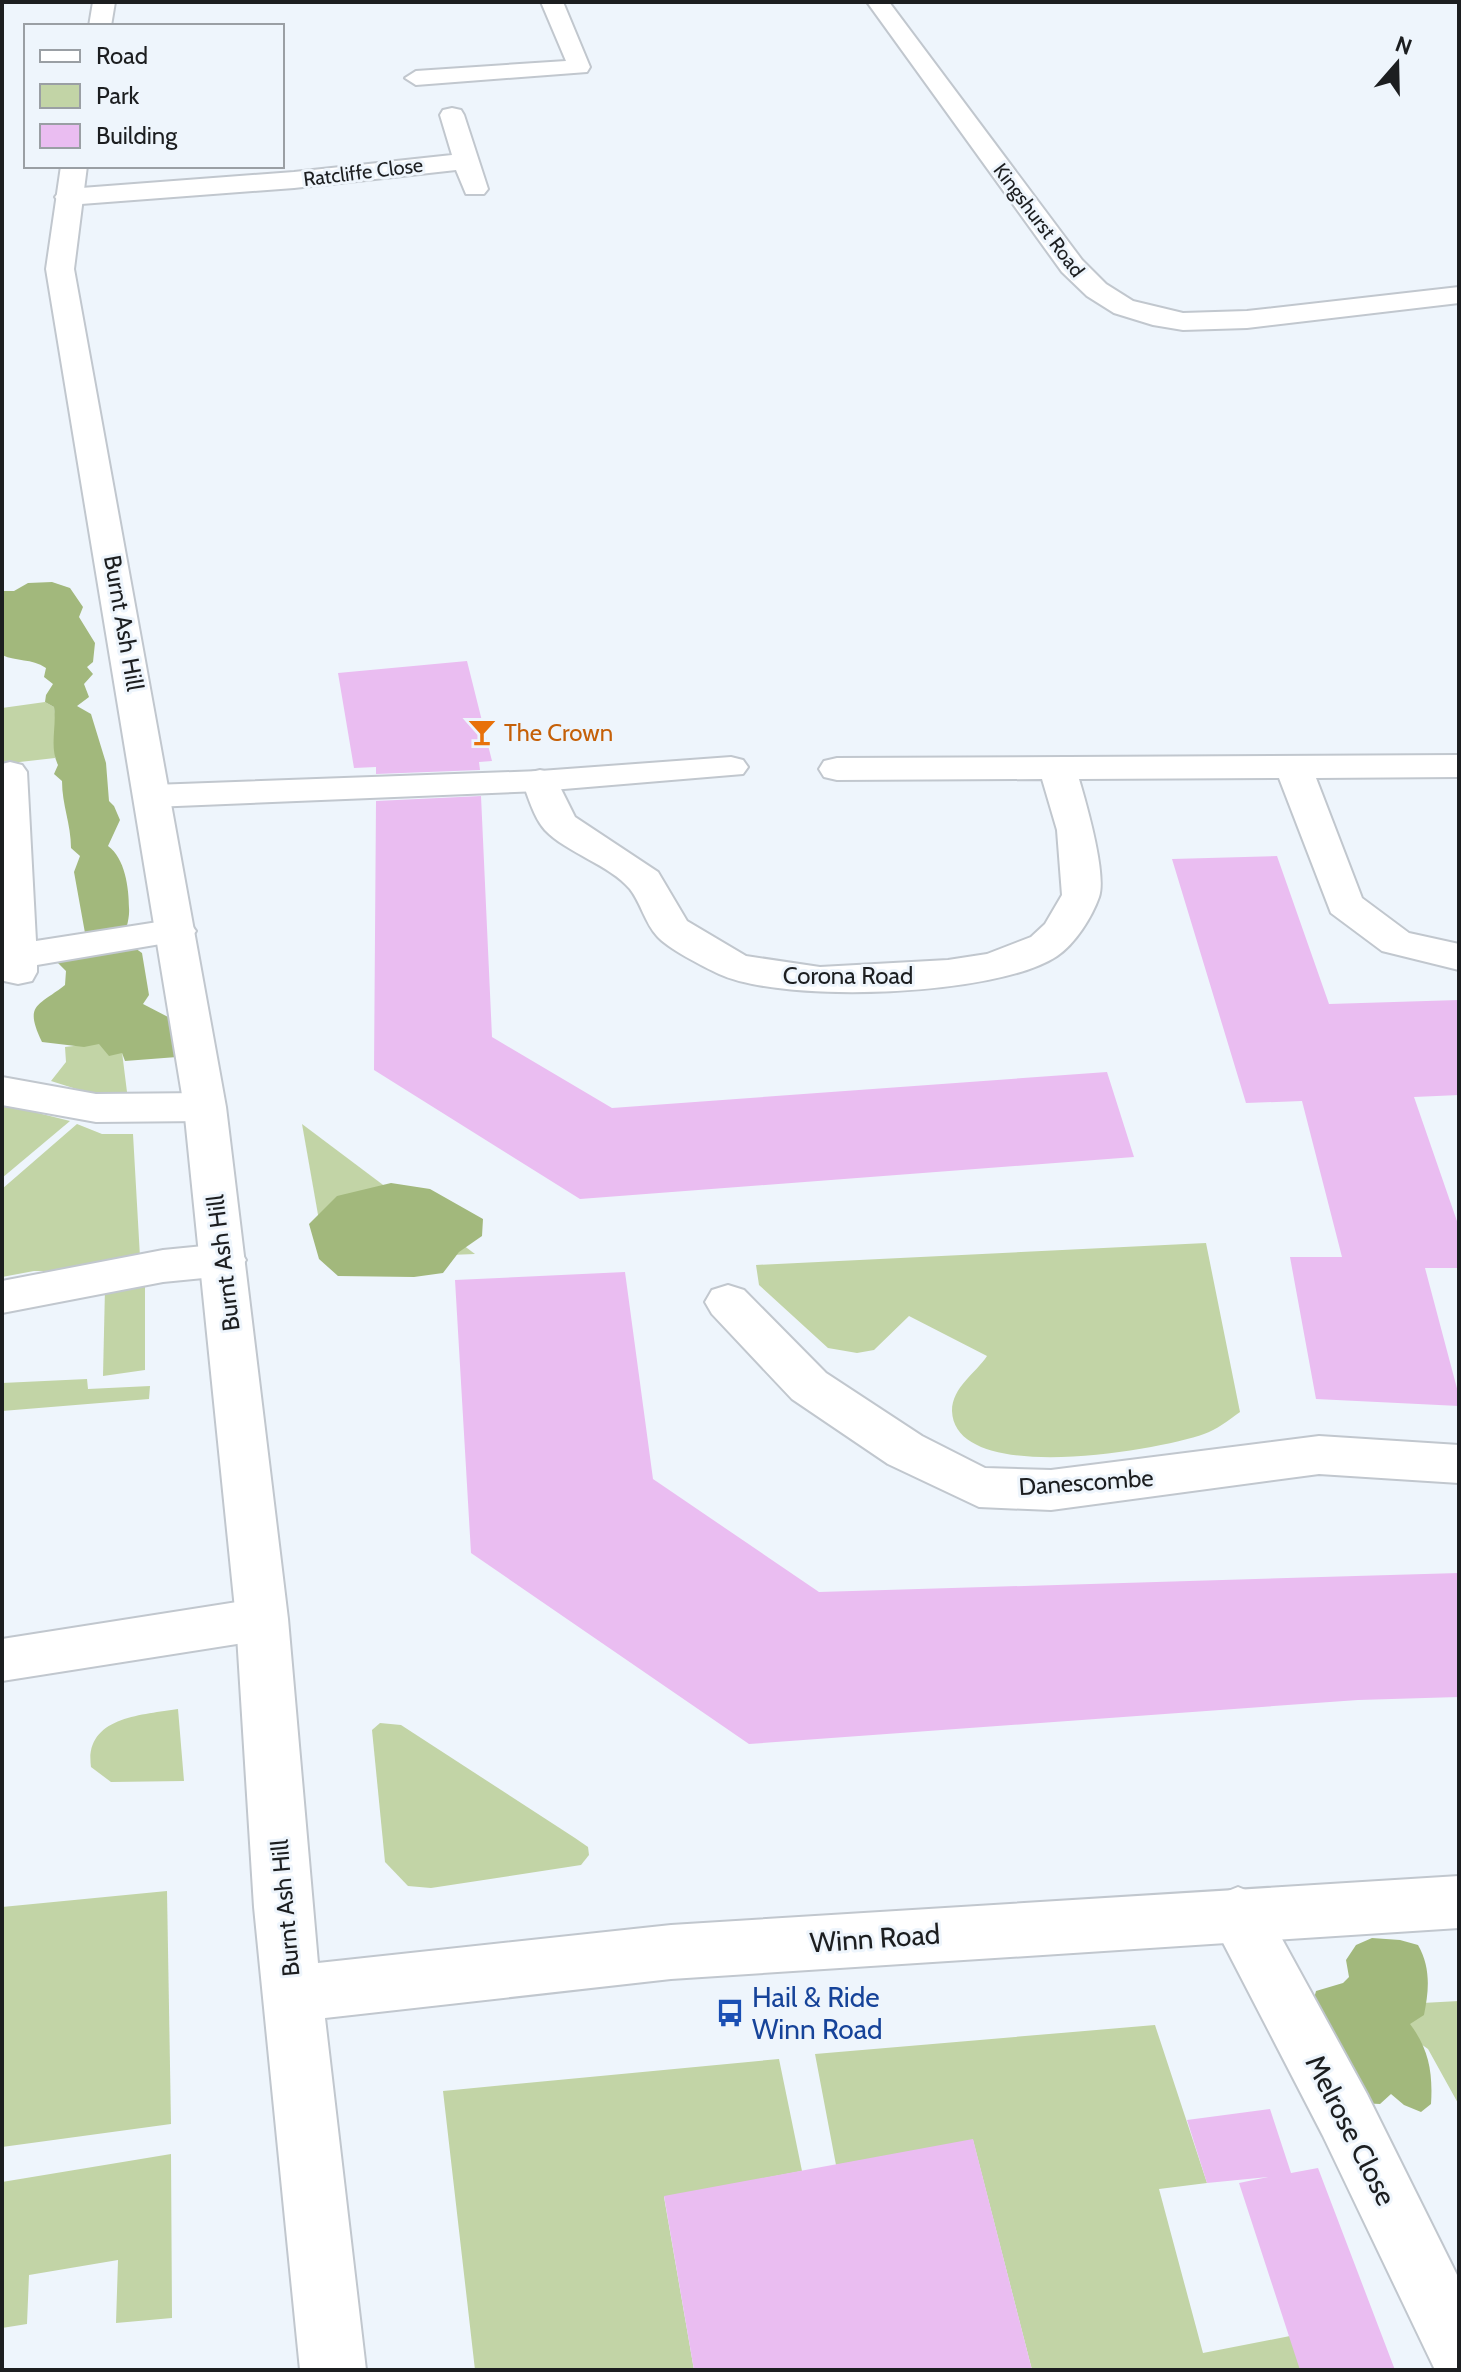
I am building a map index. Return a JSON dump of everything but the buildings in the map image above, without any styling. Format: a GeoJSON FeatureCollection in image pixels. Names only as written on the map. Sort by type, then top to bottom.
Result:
{"type":"FeatureCollection","features":[{"type":"Feature","properties":{"kind":"street"},"geometry":{"type":"LineString","coordinates":[[100,24],[104,2]]}},
{"type":"Feature","properties":{"kind":"street","name":"Kingshurst Road"},"geometry":{"type":"LineString","coordinates":[[878,2],[1089,288],[1114,304],[1160,318],[1218,323],[1459,295]]}},
{"type":"Feature","properties":{"kind":"street"},"geometry":{"type":"LineString","coordinates":[[452,115],[476,190]]}},
{"type":"Feature","properties":{"kind":"street","name":"Ratcliffe Close"},"geometry":{"type":"LineString","coordinates":[[71,182],[294,180],[467,161]]}},
{"type":"Feature","properties":{"kind":"street","name":"Burnt Ash Hill"},"geometry":{"type":"LineString","coordinates":[[71,182],[60,269],[177,931],[205,1107],[224,1260],[262,1619],[293,1994],[333,2370]]}},
{"type":"Feature","properties":{"kind":"street"},"geometry":{"type":"LineString","coordinates":[[837,769],[1459,766]]}},
{"type":"Feature","properties":{"kind":"street"},"geometry":{"type":"LineString","coordinates":[[1294,768],[1345,904],[1396,942],[1459,957]]}},
{"type":"Feature","properties":{"kind":"street","name":"Corona Road"},"geometry":{"type":"LineString","coordinates":[[540,781],[559,823],[644,880],[672,929],[734,966],[820,980],[948,973],[989,967],[1024,957],[1045,946],[1060,931],[1081,895],[1076,830],[1058,770]]}},
{"type":"Feature","properties":{"kind":"street","name":"Danescombe"},"geometry":{"type":"LineString","coordinates":[[728,1302],[809,1386],[905,1450],[979,1487],[1051,1490],[1319,1455],[1459,1464]]}},
{"type":"Feature","properties":{"kind":"street","name":"Winn Road"},"geometry":{"type":"LineString","coordinates":[[293,1994],[671,1952],[1459,1902]]}},
{"type":"Feature","properties":{"kind":"street","name":"Melrose Close"},"geometry":{"type":"LineString","coordinates":[[1238,1914],[1345,2115],[1459,2349]]}},
{"type":"Feature","properties":{"kind":"lane"},"geometry":{"type":"LineString","coordinates":[[416,78],[579,67],[552,2]]}},
{"type":"Feature","properties":{"kind":"lane"},"geometry":{"type":"LineString","coordinates":[[153,796],[540,781],[731,767]]}},
{"type":"Feature","properties":{"kind":"lane"},"geometry":{"type":"LineString","coordinates":[[10,772],[8,832],[18,964],[177,931]]}},
{"type":"Feature","properties":{"kind":"lane"},"geometry":{"type":"LineString","coordinates":[[2,1091],[96,1108],[205,1107]]}},
{"type":"Feature","properties":{"kind":"lane"},"geometry":{"type":"LineString","coordinates":[[2,1297],[163,1266],[224,1260]]}},
{"type":"Feature","properties":{"kind":"lane"},"geometry":{"type":"LineString","coordinates":[[2,1660],[262,1619]]}},
{"type":"Feature","properties":{"kind":"green space"},"geometry":{"type":"Polygon","coordinates":[[[52,582],[70,588],[83,607],[79,617],[95,643],[93,662],[87,667],[93,674],[84,684],[89,697],[77,706],[91,714],[106,763],[109,801],[120,820],[108,846],[118,858],[127,883],[129,912],[125,941],[142,953],[149,995],[143,1004],[170,1018],[177,1057],[125,1061],[122,1053],[109,1056],[99,1044],[84,1047],[42,1042],[34,1020],[36,1008],[65,985],[66,971],[57,962],[62,948],[85,933],[74,872],[80,856],[71,848],[62,781],[54,774],[58,765],[54,751],[55,714],[54,707],[45,702],[53,684],[44,677],[46,668],[2,655],[2,591],[14,591],[28,583],[52,582]]]}},
{"type":"Feature","properties":{"kind":"green space"},"geometry":{"type":"Polygon","coordinates":[[[45,702],[54,707],[55,758],[2,764],[2,708],[45,702]]]}},
{"type":"Feature","properties":{"kind":"green space"},"geometry":{"type":"Polygon","coordinates":[[[99,1043],[108,1051],[122,1052],[127,1092],[89,1093],[51,1081],[66,1062],[65,1047],[99,1043]]]}},
{"type":"Feature","properties":{"kind":"green space"},"geometry":{"type":"Polygon","coordinates":[[[2,1104],[70,1121],[2,1178],[2,1104]]]}},
{"type":"Feature","properties":{"kind":"green space"},"geometry":{"type":"Polygon","coordinates":[[[77,1124],[102,1134],[133,1134],[140,1257],[122,1264],[103,1261],[62,1271],[34,1271],[2,1277],[2,1189],[77,1124]]]}},
{"type":"Feature","properties":{"kind":"green space"},"geometry":{"type":"Polygon","coordinates":[[[302,1124],[475,1254],[326,1260],[302,1124]]]}},
{"type":"Feature","properties":{"kind":"green space"},"geometry":{"type":"Polygon","coordinates":[[[391,1183],[430,1189],[483,1219],[482,1236],[459,1252],[443,1273],[414,1277],[338,1276],[319,1259],[309,1224],[337,1196],[391,1183]]]}},
{"type":"Feature","properties":{"kind":"green space"},"geometry":{"type":"Polygon","coordinates":[[[1206,1243],[1240,1412],[1209,1432],[1181,1441],[1106,1454],[1063,1457],[1021,1456],[986,1449],[962,1434],[952,1411],[953,1402],[960,1388],[987,1356],[909,1316],[874,1350],[857,1353],[828,1348],[759,1285],[756,1265],[1206,1243]]]}},
{"type":"Feature","properties":{"kind":"green space"},"geometry":{"type":"Polygon","coordinates":[[[145,1283],[145,1370],[103,1376],[105,1288],[145,1283]]]}},
{"type":"Feature","properties":{"kind":"green space"},"geometry":{"type":"Polygon","coordinates":[[[87,1379],[88,1389],[150,1386],[149,1399],[2,1411],[2,1383],[87,1379]]]}},
{"type":"Feature","properties":{"kind":"green space"},"geometry":{"type":"Polygon","coordinates":[[[178,1709],[184,1781],[111,1782],[91,1767],[91,1750],[96,1738],[106,1728],[132,1717],[178,1709]]]}},
{"type":"Feature","properties":{"kind":"green space"},"geometry":{"type":"Polygon","coordinates":[[[380,1723],[401,1725],[575,1838],[588,1847],[589,1855],[581,1865],[431,1888],[408,1886],[385,1862],[372,1730],[380,1723]]]}},
{"type":"Feature","properties":{"kind":"green space"},"geometry":{"type":"Polygon","coordinates":[[[167,1891],[171,2124],[2,2147],[2,1907],[167,1891]]]}},
{"type":"Feature","properties":{"kind":"green space"},"geometry":{"type":"Polygon","coordinates":[[[1372,1938],[1418,1945],[1425,1962],[1428,1988],[1424,2015],[1410,2024],[1426,2052],[1430,2072],[1431,2104],[1421,2112],[1404,2105],[1391,2094],[1380,2104],[1359,2103],[1311,2010],[1316,1991],[1343,1983],[1349,1977],[1346,1960],[1356,1945],[1372,1938]]]}},
{"type":"Feature","properties":{"kind":"green space"},"geometry":{"type":"Polygon","coordinates":[[[1459,2001],[1459,2105],[1428,2049],[1367,2006],[1459,2001]]]}},
{"type":"Feature","properties":{"kind":"green space"},"geometry":{"type":"Polygon","coordinates":[[[1155,2025],[1207,2183],[1159,2189],[1203,2353],[1290,2336],[1301,2370],[1032,2370],[973,2140],[836,2165],[815,2054],[1155,2025]]]}},
{"type":"Feature","properties":{"kind":"green space"},"geometry":{"type":"Polygon","coordinates":[[[779,2059],[802,2171],[664,2197],[694,2370],[475,2370],[443,2091],[779,2059]]]}},
{"type":"Feature","properties":{"kind":"green space"},"geometry":{"type":"Polygon","coordinates":[[[171,2154],[172,2318],[116,2323],[118,2260],[29,2275],[27,2324],[2,2328],[2,2182],[171,2154]]]}},
{"type":"Feature","properties":{"kind":"place","name":"The Crown"},"geometry":{"type":"Point","coordinates":[482,732]}},
{"type":"Feature","properties":{"kind":"place","name":"Hail & Ride Winn Road"},"geometry":{"type":"Point","coordinates":[730,2013]}}]}
